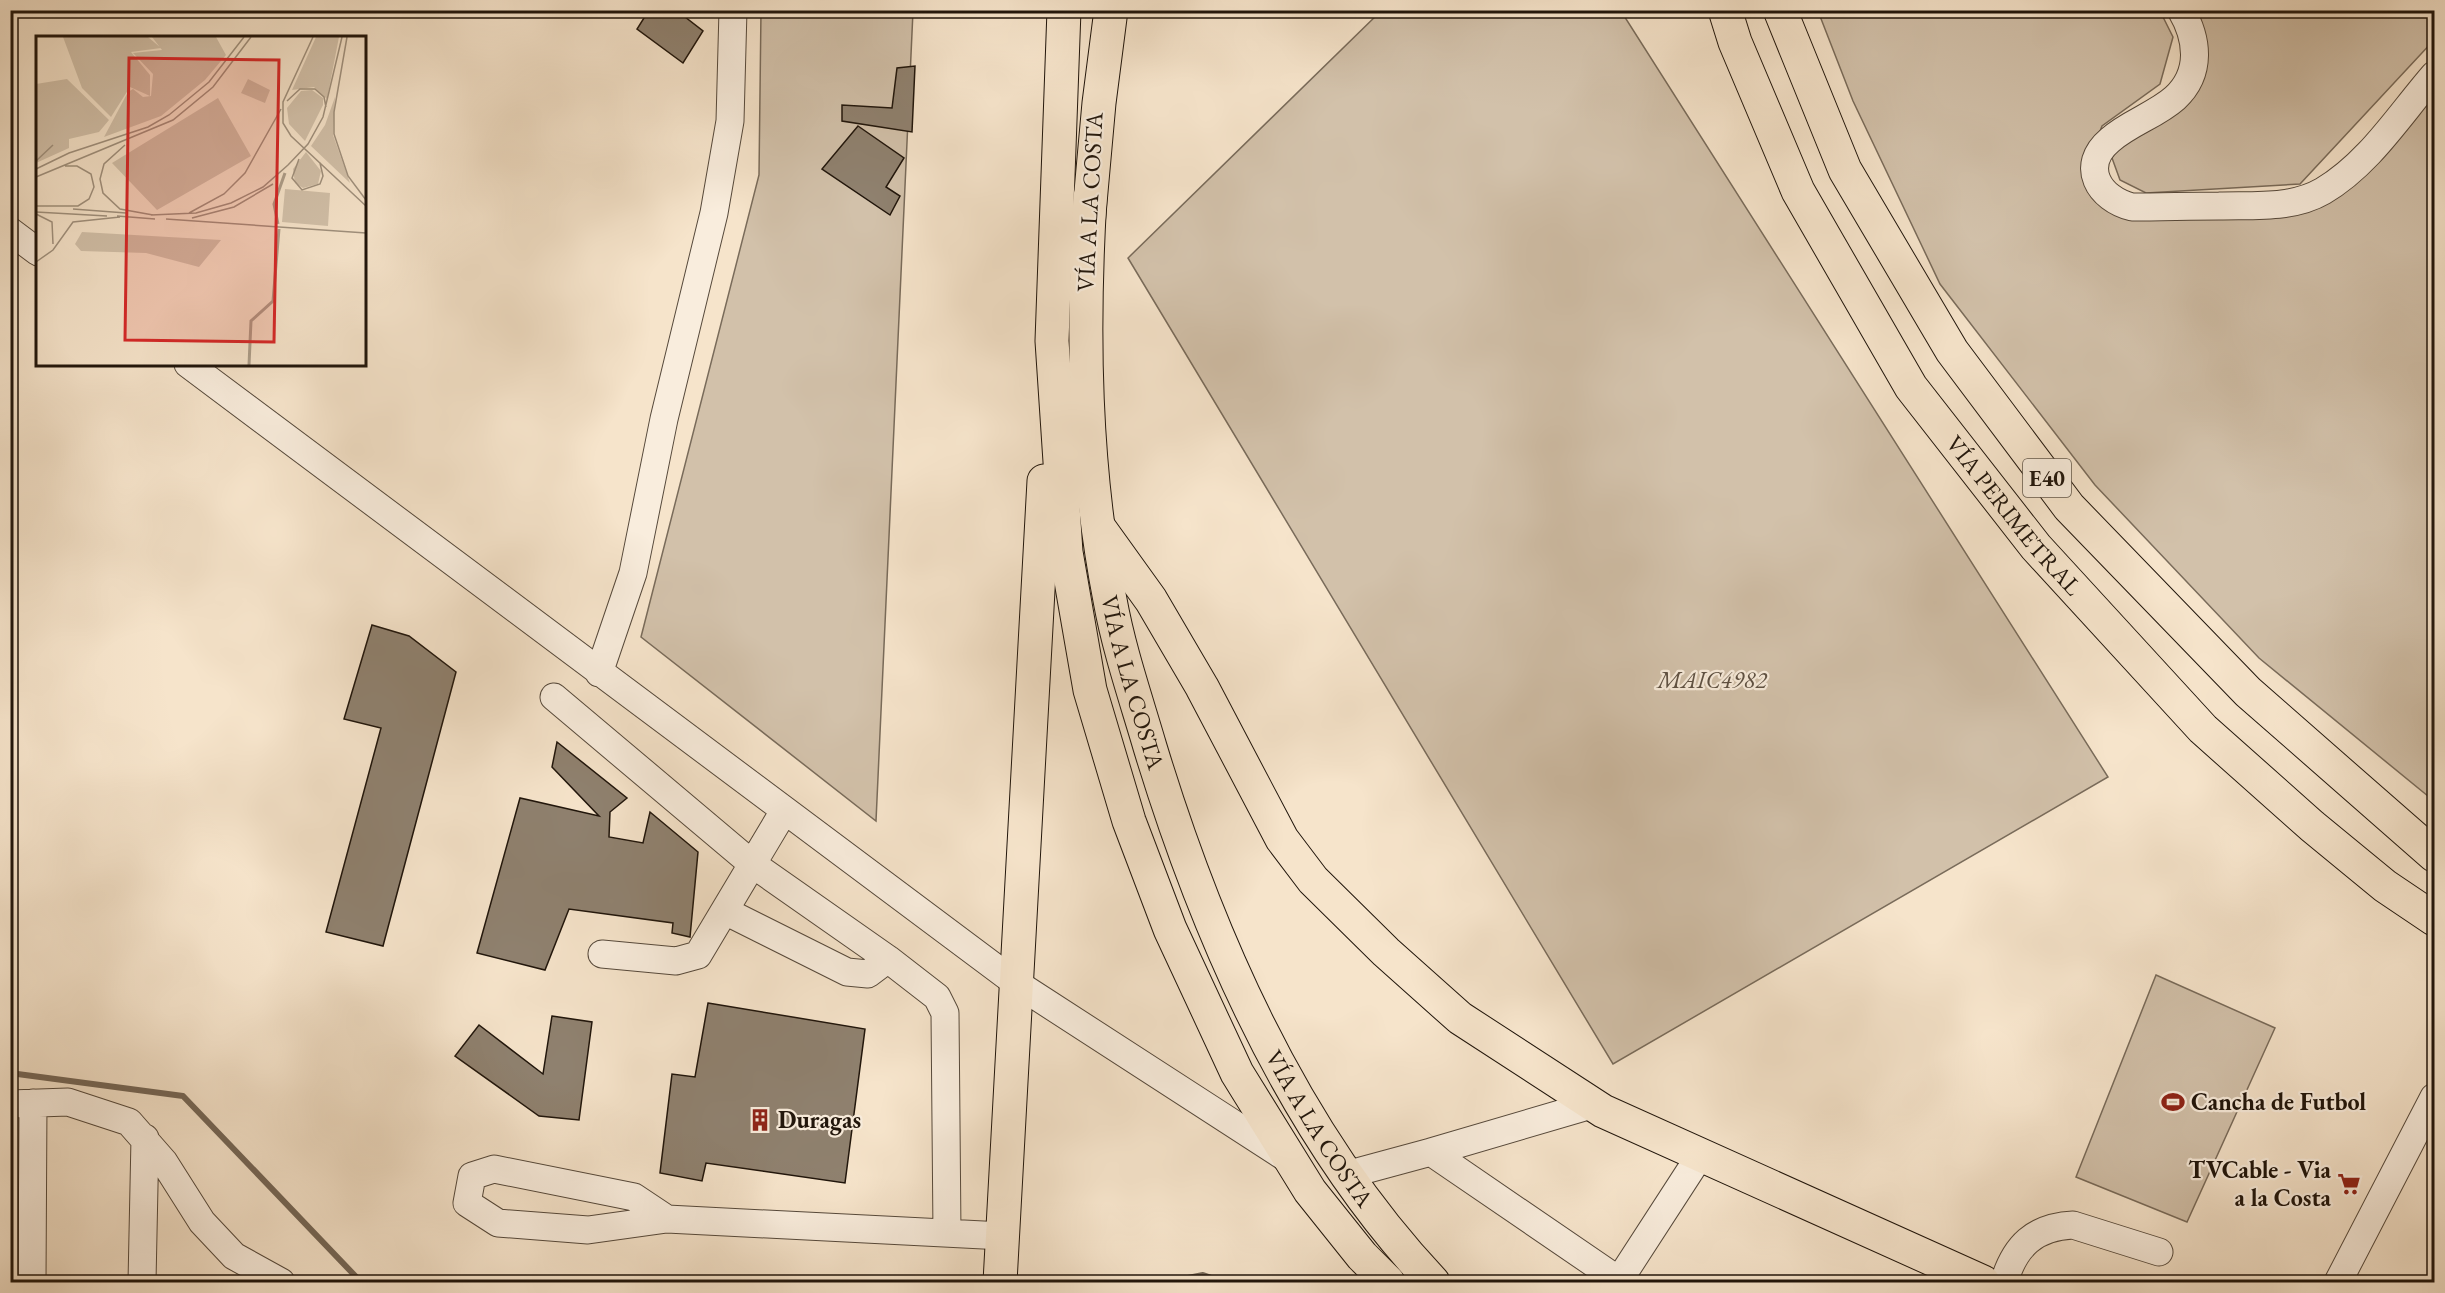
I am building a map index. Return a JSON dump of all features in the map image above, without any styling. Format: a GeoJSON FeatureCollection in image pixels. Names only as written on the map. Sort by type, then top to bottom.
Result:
{"type":"FeatureCollection","features":[{"type":"Feature","properties":{"kind":"main road","name":"VÍA A LA COSTA"},"geometry":{"type":"LineString","coordinates":[[1064,10],[1052,341],[1066,552],[1094,701],[1129,821],[1170,929],[1237,1073],[1310,1191],[1362,1256],[1388,1282]]}},
{"type":"Feature","properties":{"kind":"main road","name":"VÍA A LA COSTA"},"geometry":{"type":"LineString","coordinates":[[1100,10],[1088,225],[1084,352],[1089,439],[1098,527],[1110,601],[1128,675],[1172,817],[1200,897],[1274,1053],[1346,1176],[1396,1243],[1433,1282]]}},
{"type":"Feature","properties":{"kind":"main road"},"geometry":{"type":"LineString","coordinates":[[1088,225],[1099,103],[1111,10]]}},
{"type":"Feature","properties":{"kind":"main road"},"geometry":{"type":"LineString","coordinates":[[1714,10],[1735,42]]}},
{"type":"Feature","properties":{"kind":"main road","name":"VÍA PERIMETRAL"},"geometry":{"type":"LineString","coordinates":[[1725,10],[1735,42],[1798,191],[1911,387],[2036,547],[2203,729],[2385,886],[2434,919]]}},
{"type":"Feature","properties":{"kind":"main road","name":"VÍA PERIMETRAL"},"geometry":{"type":"LineString","coordinates":[[1780,10],[1845,170],[1952,351],[2069,507],[2248,692],[2434,855]]}},
{"type":"Feature","properties":{"kind":"main road"},"geometry":{"type":"LineString","coordinates":[[1000,1282],[1052,341]]}},
{"type":"Feature","properties":{"kind":"main road"},"geometry":{"type":"LineString","coordinates":[[1098,527],[1129,567],[1202,687],[1282,839],[1313,880],[1386,952],[1460,1018],[1591,1105],[1701,1154],[1964,1280]]}},
{"type":"Feature","properties":{"kind":"street"},"geometry":{"type":"LineString","coordinates":[[599,673],[633,573],[664,419],[714,213],[730,121],[733,10]]}},
{"type":"Feature","properties":{"kind":"street"},"geometry":{"type":"LineString","coordinates":[[2181,10],[2194,39],[2196,60],[2188,82],[2175,98],[2107,142],[2098,157],[2095,174],[2098,187],[2118,204],[2132,207],[2277,205],[2312,196],[2347,174],[2373,148],[2434,75]]}},
{"type":"Feature","properties":{"kind":"street"},"geometry":{"type":"LineString","coordinates":[[10,231],[36,250]]}},
{"type":"Feature","properties":{"kind":"street"},"geometry":{"type":"LineString","coordinates":[[191,366],[1016,983],[1293,1162]]}},
{"type":"Feature","properties":{"kind":"street"},"geometry":{"type":"LineString","coordinates":[[554,698],[751,863],[888,959],[937,998],[945,1013],[947,1233]]}},
{"type":"Feature","properties":{"kind":"street"},"geometry":{"type":"LineString","coordinates":[[602,954],[676,961],[688,960],[698,955],[784,811]]}},
{"type":"Feature","properties":{"kind":"street"},"geometry":{"type":"LineString","coordinates":[[725,910],[848,972],[868,974],[888,959]]}},
{"type":"Feature","properties":{"kind":"street"},"geometry":{"type":"LineString","coordinates":[[2338,1282],[2434,1097]]}},
{"type":"Feature","properties":{"kind":"street"},"geometry":{"type":"LineString","coordinates":[[25,1264],[22,1103],[68,1102],[129,1122],[164,1162],[202,1222],[234,1256],[243,1272],[281,1282]]}},
{"type":"Feature","properties":{"kind":"street"},"geometry":{"type":"LineString","coordinates":[[1346,1176],[1591,1105]]}},
{"type":"Feature","properties":{"kind":"street"},"geometry":{"type":"LineString","coordinates":[[142,1282],[145,1138]]}},
{"type":"Feature","properties":{"kind":"street"},"geometry":{"type":"LineString","coordinates":[[1431,1152],[1619,1282],[1701,1154]]}},
{"type":"Feature","properties":{"kind":"street"},"geometry":{"type":"LineString","coordinates":[[667,1220],[634,1197],[494,1169],[472,1176],[467,1203],[498,1223],[588,1230],[667,1220],[1003,1236]]}},
{"type":"Feature","properties":{"kind":"street"},"geometry":{"type":"LineString","coordinates":[[2004,1282],[2013,1256],[2021,1247],[2044,1231],[2058,1226],[2073,1225],[2159,1252]]}},
{"type":"Feature","properties":{"kind":"green space"},"geometry":{"type":"Polygon","coordinates":[[[761,11],[913,11],[876,821],[641,637],[759,175],[761,11]]]}},
{"type":"Feature","properties":{"kind":"green space","name":"MAIC4982"},"geometry":{"type":"Polygon","coordinates":[[[1381,11],[1621,11],[2108,777],[1613,1064],[1128,258],[1381,11]]]}},
{"type":"Feature","properties":{"kind":"green space"},"geometry":{"type":"Polygon","coordinates":[[[1818,11],[2160,11],[2173,37],[2160,84],[2102,126],[2088,164],[2112,197],[2306,203],[2434,77],[2434,801],[2259,658],[2095,485],[1940,284],[1853,101],[1818,11]]]}},
{"type":"Feature","properties":{"kind":"green space"},"geometry":{"type":"Polygon","coordinates":[[[2189,11],[2434,11],[2434,40],[2300,184],[2146,193],[2120,180],[2112,158],[2118,140],[2179,93],[2189,11]]]}},
{"type":"Feature","properties":{"kind":"green space","name":"Cancha de Futbol"},"geometry":{"type":"Polygon","coordinates":[[[2156,975],[2275,1028],[2187,1222],[2076,1177],[2156,975]]]}},
{"type":"Feature","properties":{"kind":"building"},"geometry":{"type":"Polygon","coordinates":[[[649,10],[676,10],[703,31],[683,63],[637,29],[649,10]]]}},
{"type":"Feature","properties":{"kind":"building"},"geometry":{"type":"Polygon","coordinates":[[[915,66],[912,132],[842,121],[842,105],[892,108],[897,68],[915,66]]]}},
{"type":"Feature","properties":{"kind":"building"},"geometry":{"type":"Polygon","coordinates":[[[858,126],[904,158],[886,187],[900,196],[890,215],[822,169],[858,126]]]}},
{"type":"Feature","properties":{"kind":"building"},"geometry":{"type":"Polygon","coordinates":[[[372,625],[409,636],[456,672],[383,946],[326,932],[381,728],[344,719],[372,625]]]}},
{"type":"Feature","properties":{"kind":"building"},"geometry":{"type":"Polygon","coordinates":[[[557,742],[627,798],[610,812],[609,837],[643,843],[650,812],[698,852],[690,937],[672,933],[673,923],[569,909],[545,970],[477,953],[520,798],[599,816],[552,767],[557,742]]]}},
{"type":"Feature","properties":{"kind":"building","name":"Duragas"},"geometry":{"type":"Polygon","coordinates":[[[708,1003],[865,1029],[845,1183],[706,1163],[702,1181],[660,1173],[672,1074],[695,1077],[708,1003]]]}},
{"type":"Feature","properties":{"kind":"building"},"geometry":{"type":"Polygon","coordinates":[[[552,1016],[592,1022],[579,1120],[539,1116],[455,1056],[479,1025],[543,1074],[552,1016]]]}},
{"type":"Feature","properties":{"kind":"waterway"},"geometry":{"type":"LineString","coordinates":[[10,1073],[183,1096],[361,1282]]}},
{"type":"Feature","properties":{"kind":"waterway"},"geometry":{"type":"LineString","coordinates":[[1168,1282],[1203,1275],[1223,1282]]}},
{"type":"Feature","properties":{"kind":"place","name":"Cancha de Futbol"},"geometry":{"type":"Point","coordinates":[2173,1102]}},
{"type":"Feature","properties":{"kind":"place","name":"Duragas"},"geometry":{"type":"Point","coordinates":[760,1120]}},
{"type":"Feature","properties":{"kind":"place","name":"TVCable - Via a la Costa"},"geometry":{"type":"Point","coordinates":[2349,1184]}}]}
